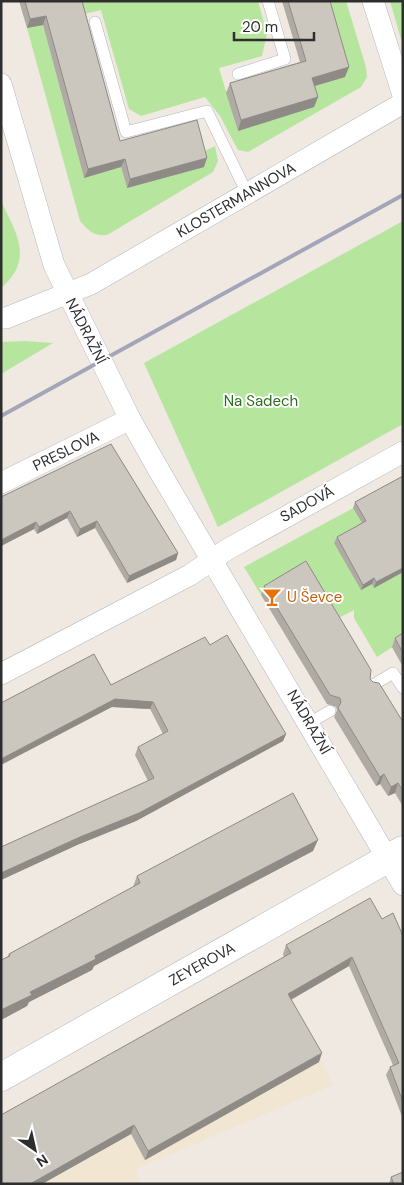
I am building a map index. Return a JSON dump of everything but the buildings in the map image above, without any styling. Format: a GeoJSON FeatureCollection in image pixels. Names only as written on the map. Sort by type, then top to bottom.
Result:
{"type":"FeatureCollection","features":[{"type":"Feature","properties":{"kind":"street"},"geometry":{"type":"LineString","coordinates":[[373,1],[403,95]]}},
{"type":"Feature","properties":{"kind":"street","name":"NÁDRAŽNÍ"},"geometry":{"type":"LineString","coordinates":[[1,84],[54,264],[130,419],[309,723],[396,854],[403,886]]}},
{"type":"Feature","properties":{"kind":"street","name":"KLOSTERMANNOVA"},"geometry":{"type":"LineString","coordinates":[[1,318],[6,318],[68,295],[91,284],[403,103]]}},
{"type":"Feature","properties":{"kind":"street","name":"PRESLOVA"},"geometry":{"type":"LineString","coordinates":[[1,483],[130,419]]}},
{"type":"Feature","properties":{"kind":"street","name":"SADOVÁ"},"geometry":{"type":"LineString","coordinates":[[213,560],[228,549],[293,512],[403,452]]}},
{"type":"Feature","properties":{"kind":"street"},"geometry":{"type":"LineString","coordinates":[[1,674],[190,575],[213,560]]}},
{"type":"Feature","properties":{"kind":"street","name":"ZEYEROVA"},"geometry":{"type":"LineString","coordinates":[[1,1077],[396,854]]}},
{"type":"Feature","properties":{"kind":"lane"},"geometry":{"type":"LineString","coordinates":[[238,74],[285,59],[268,1]]}},
{"type":"Feature","properties":{"kind":"lane"},"geometry":{"type":"LineString","coordinates":[[95,22],[126,132],[207,111],[247,193]]}},
{"type":"Feature","properties":{"kind":"lane"},"geometry":{"type":"LineString","coordinates":[[373,685],[393,672],[403,688]]}},
{"type":"Feature","properties":{"kind":"lane"},"geometry":{"type":"LineString","coordinates":[[309,723],[330,711]]}},
{"type":"Feature","properties":{"kind":"shaded area"},"geometry":{"type":"Polygon","coordinates":[[[274,961],[333,1085],[136,1169],[141,1184],[1,1184],[1,1114],[274,961]]]}},
{"type":"Feature","properties":{"kind":"green space"},"geometry":{"type":"Polygon","coordinates":[[[81,1],[258,1],[267,34],[262,56],[219,68],[238,131],[308,88],[323,1],[346,1],[366,67],[367,77],[361,87],[248,152],[238,150],[220,116],[205,97],[141,116],[129,109],[101,10],[72,17],[81,1]]]}},
{"type":"Feature","properties":{"kind":"green space"},"geometry":{"type":"Polygon","coordinates":[[[390,1],[403,1],[403,46],[390,1]]]}},
{"type":"Feature","properties":{"kind":"green space"},"geometry":{"type":"Polygon","coordinates":[[[43,25],[84,178],[121,167],[127,188],[215,146],[218,161],[213,172],[107,235],[98,235],[89,230],[80,221],[27,28],[43,25]]]}},
{"type":"Feature","properties":{"kind":"green space"},"geometry":{"type":"Polygon","coordinates":[[[1,201],[17,236],[20,257],[11,278],[1,288],[1,201]]]}},
{"type":"Feature","properties":{"kind":"green space","name":"Na Sadech"},"geometry":{"type":"Polygon","coordinates":[[[403,221],[403,424],[218,527],[144,363],[403,221]]]}},
{"type":"Feature","properties":{"kind":"green space"},"geometry":{"type":"Polygon","coordinates":[[[1,342],[53,343],[1,374],[1,342]]]}},
{"type":"Feature","properties":{"kind":"green space"},"geometry":{"type":"Polygon","coordinates":[[[394,486],[403,502],[403,640],[377,657],[354,618],[354,610],[335,620],[302,570],[261,595],[244,567],[394,486]]]}},
{"type":"Feature","properties":{"kind":"railway"},"geometry":{"type":"LineString","coordinates":[[1,416],[403,195]]}},
{"type":"Feature","properties":{"kind":"place","name":"U Ševce"},"geometry":{"type":"Point","coordinates":[272,597]}}]}
